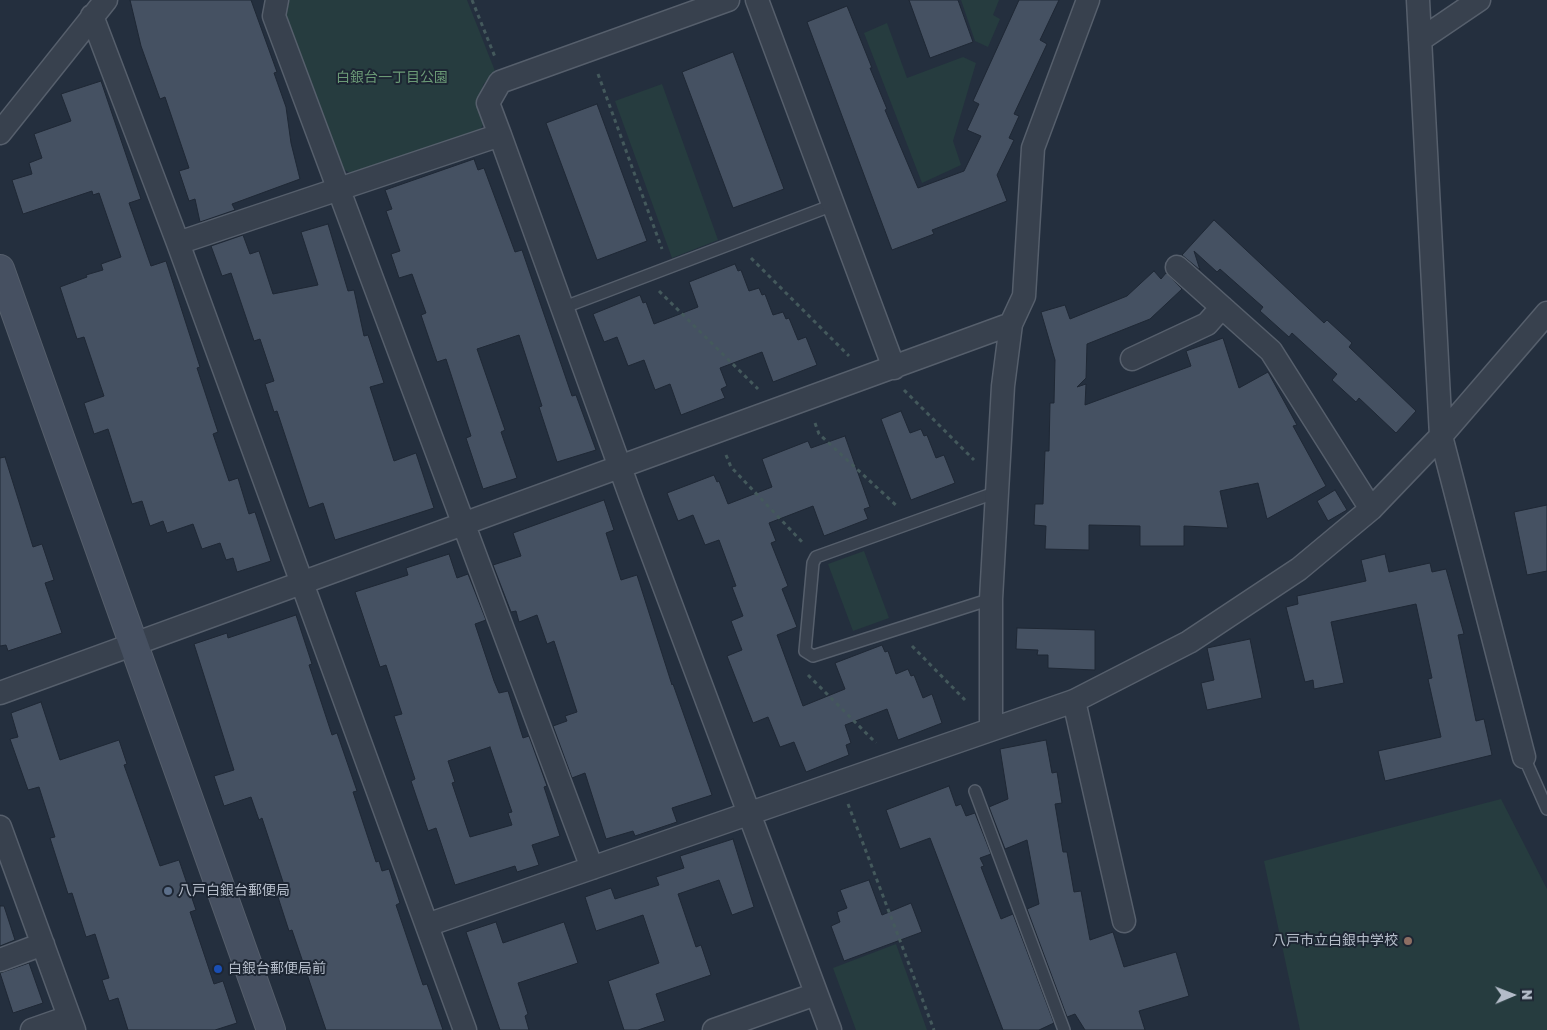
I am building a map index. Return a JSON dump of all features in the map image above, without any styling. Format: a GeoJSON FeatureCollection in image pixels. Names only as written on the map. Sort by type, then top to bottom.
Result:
{"type":"FeatureCollection","features":[{"type":"Feature","properties":{"kind":"street"},"geometry":{"type":"LineString","coordinates":[[277,0],[274,16],[592,868]]}},
{"type":"Feature","properties":{"kind":"street"},"geometry":{"type":"LineString","coordinates":[[728,0],[500,82],[488,103],[620,467],[830,1030]]}},
{"type":"Feature","properties":{"kind":"street"},"geometry":{"type":"LineString","coordinates":[[757,0],[894,368]]}},
{"type":"Feature","properties":{"kind":"street"},"geometry":{"type":"LineString","coordinates":[[990,725],[991,599],[1003,386],[1011,324],[1024,296],[1033,148],[1088,0]]}},
{"type":"Feature","properties":{"kind":"street"},"geometry":{"type":"LineString","coordinates":[[1418,0],[1441,436],[1524,757]]}},
{"type":"Feature","properties":{"kind":"street"},"geometry":{"type":"LineString","coordinates":[[1420,40],[1479,0]]}},
{"type":"Feature","properties":{"kind":"street"},"geometry":{"type":"LineString","coordinates":[[0,133],[99,8]]}},
{"type":"Feature","properties":{"kind":"street"},"geometry":{"type":"LineString","coordinates":[[99,8],[178,243],[465,1030]]}},
{"type":"Feature","properties":{"kind":"street"},"geometry":{"type":"LineString","coordinates":[[178,243],[339,187],[500,135]]}},
{"type":"Feature","properties":{"kind":"street"},"geometry":{"type":"LineString","coordinates":[[1177,267],[1271,351],[1371,509]]}},
{"type":"Feature","properties":{"kind":"street"},"geometry":{"type":"LineString","coordinates":[[0,269],[271,1030]]}},
{"type":"Feature","properties":{"kind":"street"},"geometry":{"type":"LineString","coordinates":[[1132,359],[1207,324],[1222,307]]}},
{"type":"Feature","properties":{"kind":"street"},"geometry":{"type":"LineString","coordinates":[[427,926],[840,782],[990,725],[1074,701],[1189,642],[1299,569],[1371,509],[1441,436],[1547,313]]}},
{"type":"Feature","properties":{"kind":"street"},"geometry":{"type":"LineString","coordinates":[[0,693],[1011,324]]}},
{"type":"Feature","properties":{"kind":"street"},"geometry":{"type":"LineString","coordinates":[[1074,701],[1124,921]]}},
{"type":"Feature","properties":{"kind":"street"},"geometry":{"type":"LineString","coordinates":[[0,829],[71,1024],[32,1030]]}},
{"type":"Feature","properties":{"kind":"street"},"geometry":{"type":"LineString","coordinates":[[0,960],[43,944]]}},
{"type":"Feature","properties":{"kind":"street"},"geometry":{"type":"LineString","coordinates":[[714,1030],[816,994]]}},
{"type":"Feature","properties":{"kind":"lane"},"geometry":{"type":"LineString","coordinates":[[562,308],[833,205]]}},
{"type":"Feature","properties":{"kind":"lane"},"geometry":{"type":"LineString","coordinates":[[991,599],[813,656],[805,650],[813,563],[816,557],[914,522],[997,488]]}},
{"type":"Feature","properties":{"kind":"lane"},"geometry":{"type":"LineString","coordinates":[[1524,757],[1547,809]]}},
{"type":"Feature","properties":{"kind":"lane"},"geometry":{"type":"LineString","coordinates":[[975,791],[1064,1030]]}},
{"type":"Feature","properties":{"kind":"path"},"geometry":{"type":"LineString","coordinates":[[472,0],[495,55],[500,82]]}},
{"type":"Feature","properties":{"kind":"path"},"geometry":{"type":"LineString","coordinates":[[590,50],[669,267]]}},
{"type":"Feature","properties":{"kind":"path"},"geometry":{"type":"LineString","coordinates":[[735,242],[856,363]]}},
{"type":"Feature","properties":{"kind":"path"},"geometry":{"type":"LineString","coordinates":[[644,277],[759,390]]}},
{"type":"Feature","properties":{"kind":"path"},"geometry":{"type":"LineString","coordinates":[[903,389],[997,488]]}},
{"type":"Feature","properties":{"kind":"path"},"geometry":{"type":"LineString","coordinates":[[814,420],[820,434],[914,522]]}},
{"type":"Feature","properties":{"kind":"path"},"geometry":{"type":"LineString","coordinates":[[725,453],[731,467],[816,557]]}},
{"type":"Feature","properties":{"kind":"path"},"geometry":{"type":"LineString","coordinates":[[895,629],[990,725]]}},
{"type":"Feature","properties":{"kind":"path"},"geometry":{"type":"LineString","coordinates":[[813,656],[808,667],[808,677],[896,762]]}},
{"type":"Feature","properties":{"kind":"path"},"geometry":{"type":"LineString","coordinates":[[840,782],[934,1030]]}},
{"type":"Feature","properties":{"kind":"green space","name":"白銀台一丁目公園"},"geometry":{"type":"Polygon","coordinates":[[[288,0],[467,0],[495,71],[483,85],[480,103],[484,123],[480,130],[352,174],[343,169],[285,18],[288,0]]]}},
{"type":"Feature","properties":{"kind":"green space"},"geometry":{"type":"Polygon","coordinates":[[[961,0],[999,0],[993,15],[1000,19],[988,47],[975,41],[961,0]]]}},
{"type":"Feature","properties":{"kind":"green space"},"geometry":{"type":"Polygon","coordinates":[[[887,23],[907,78],[963,57],[976,63],[953,141],[961,165],[922,183],[864,33],[887,23]]]}},
{"type":"Feature","properties":{"kind":"green space"},"geometry":{"type":"Polygon","coordinates":[[[662,84],[718,240],[672,258],[615,101],[662,84]]]}},
{"type":"Feature","properties":{"kind":"green space"},"geometry":{"type":"Polygon","coordinates":[[[864,551],[889,618],[853,631],[828,564],[864,551]]]}},
{"type":"Feature","properties":{"kind":"green space","name":"八戸市立白銀中学校"},"geometry":{"type":"Polygon","coordinates":[[[1501,799],[1547,889],[1547,1030],[1300,1030],[1264,861],[1501,799]]]}},
{"type":"Feature","properties":{"kind":"green space"},"geometry":{"type":"Polygon","coordinates":[[[896,944],[927,1030],[856,1030],[833,968],[896,944]]]}},
{"type":"Feature","properties":{"kind":"building"},"geometry":{"type":"Polygon","coordinates":[[[130,0],[251,0],[277,72],[274,73],[286,107],[291,143],[300,179],[232,204],[235,210],[200,222],[195,199],[189,201],[179,171],[189,168],[165,97],[160,99],[141,46],[130,0]]]}},
{"type":"Feature","properties":{"kind":"building"},"geometry":{"type":"Polygon","coordinates":[[[909,0],[958,0],[973,42],[930,58],[909,0]]]}},
{"type":"Feature","properties":{"kind":"building"},"geometry":{"type":"Polygon","coordinates":[[[1019,0],[1059,0],[1040,40],[1047,44],[1014,114],[1019,116],[1009,138],[1014,140],[997,175],[1007,201],[932,230],[934,234],[892,250],[807,22],[847,6],[887,109],[885,110],[918,188],[964,171],[981,136],[967,130],[979,104],[973,101],[1019,0]]]}},
{"type":"Feature","properties":{"kind":"building"},"geometry":{"type":"Polygon","coordinates":[[[733,52],[784,189],[733,208],[682,72],[733,52]]]}},
{"type":"Feature","properties":{"kind":"building"},"geometry":{"type":"Polygon","coordinates":[[[101,81],[141,199],[129,203],[151,266],[166,261],[200,367],[197,368],[218,432],[213,434],[229,481],[238,478],[249,514],[255,512],[271,561],[237,572],[233,558],[226,560],[220,543],[202,549],[193,524],[167,533],[163,521],[150,526],[142,501],[132,504],[108,429],[94,434],[84,403],[104,396],[84,337],[77,339],[60,287],[87,277],[86,275],[103,270],[101,264],[121,257],[99,193],[93,195],[92,191],[23,214],[12,180],[32,174],[29,163],[42,158],[34,134],[71,121],[61,94],[101,81]]]}},
{"type":"Feature","properties":{"kind":"building"},"geometry":{"type":"Polygon","coordinates":[[[597,104],[647,241],[597,260],[546,123],[597,104]]]}},
{"type":"Feature","properties":{"kind":"building"},"geometry":{"type":"Polygon","coordinates":[[[474,159],[478,170],[484,168],[515,252],[522,250],[572,396],[576,395],[596,450],[557,462],[539,407],[542,406],[519,335],[477,349],[505,430],[501,432],[517,478],[483,489],[466,438],[471,436],[446,359],[437,362],[421,315],[426,313],[412,274],[399,278],[391,254],[400,251],[386,211],[392,209],[385,190],[474,159]]]}},
{"type":"Feature","properties":{"kind":"building"},"geometry":{"type":"Polygon","coordinates":[[[1214,220],[1324,323],[1327,320],[1352,343],[1349,347],[1416,411],[1396,433],[1359,398],[1356,402],[1332,380],[1337,374],[1292,333],[1289,337],[1260,311],[1263,307],[1220,269],[1217,272],[1194,251],[1200,270],[1182,255],[1214,220]]]}},
{"type":"Feature","properties":{"kind":"building"},"geometry":{"type":"Polygon","coordinates":[[[328,224],[348,291],[354,290],[364,336],[368,335],[384,383],[370,387],[394,461],[416,453],[434,508],[335,540],[323,503],[309,508],[277,411],[274,412],[265,384],[274,381],[260,339],[254,341],[231,273],[222,276],[211,246],[243,235],[250,254],[259,251],[273,294],[318,285],[301,232],[328,224]]]}},
{"type":"Feature","properties":{"kind":"building"},"geometry":{"type":"Polygon","coordinates":[[[735,264],[738,271],[741,270],[749,291],[759,288],[762,295],[765,294],[773,315],[783,312],[786,319],[789,318],[798,340],[806,337],[817,365],[773,382],[762,352],[720,368],[727,386],[721,389],[725,398],[681,415],[670,384],[655,390],[644,360],[628,366],[617,337],[604,342],[593,314],[640,295],[643,303],[646,302],[654,324],[698,307],[689,282],[735,264]]]}},
{"type":"Feature","properties":{"kind":"building"},"geometry":{"type":"Polygon","coordinates":[[[1154,271],[1161,279],[1166,273],[1182,289],[1150,319],[1087,344],[1086,378],[1077,387],[1086,384],[1085,405],[1191,366],[1186,351],[1223,338],[1239,388],[1268,372],[1297,425],[1293,426],[1326,486],[1267,519],[1258,483],[1220,491],[1228,528],[1184,526],[1184,546],[1140,546],[1140,526],[1089,525],[1089,550],[1045,549],[1046,526],[1034,525],[1035,504],[1043,504],[1045,451],[1049,451],[1050,403],[1054,403],[1055,360],[1041,312],[1065,305],[1070,319],[1127,296],[1154,271]]]}},
{"type":"Feature","properties":{"kind":"building"},"geometry":{"type":"Polygon","coordinates":[[[901,411],[910,433],[921,429],[924,436],[927,435],[936,458],[944,455],[955,483],[911,500],[881,419],[901,411]]]}},
{"type":"Feature","properties":{"kind":"building"},"geometry":{"type":"Polygon","coordinates":[[[845,436],[870,507],[864,509],[868,519],[824,536],[813,506],[769,523],[776,541],[771,543],[788,586],[782,589],[797,627],[777,635],[803,706],[845,689],[835,663],[882,645],[885,652],[888,651],[896,674],[908,669],[911,676],[914,675],[923,698],[932,694],[942,723],[898,740],[887,709],[845,725],[851,743],[846,745],[849,755],[806,772],[794,742],[780,747],[768,717],[753,723],[727,656],[742,650],[731,621],[743,616],[732,587],[736,586],[719,540],[705,545],[693,515],[678,521],[667,493],[714,475],[717,482],[719,481],[728,504],[772,487],[762,459],[808,441],[811,448],[845,436]]]}},
{"type":"Feature","properties":{"kind":"building"},"geometry":{"type":"Polygon","coordinates":[[[5,457],[33,547],[42,544],[54,580],[45,583],[62,633],[8,651],[6,645],[0,646],[0,458],[5,457]]]}},
{"type":"Feature","properties":{"kind":"building"},"geometry":{"type":"Polygon","coordinates":[[[1335,490],[1347,510],[1328,521],[1317,501],[1335,490]]]}},
{"type":"Feature","properties":{"kind":"building"},"geometry":{"type":"Polygon","coordinates":[[[604,500],[614,530],[606,533],[621,580],[637,575],[672,685],[712,795],[672,808],[677,822],[635,836],[633,831],[606,839],[585,773],[572,778],[553,726],[567,721],[565,716],[577,712],[554,641],[547,644],[537,615],[519,622],[516,611],[511,612],[493,565],[521,556],[513,533],[604,500]]]}},
{"type":"Feature","properties":{"kind":"building"},"geometry":{"type":"Polygon","coordinates":[[[1547,505],[1547,571],[1527,575],[1514,512],[1547,505]]]}},
{"type":"Feature","properties":{"kind":"building"},"geometry":{"type":"Polygon","coordinates":[[[449,554],[457,578],[468,574],[486,620],[475,624],[494,681],[499,693],[508,691],[523,738],[529,736],[547,786],[544,787],[560,836],[532,845],[539,865],[517,872],[515,866],[455,885],[436,828],[428,831],[411,781],[415,779],[394,716],[402,714],[386,665],[380,667],[355,592],[408,575],[406,568],[449,554]],[[490,747],[448,761],[455,782],[452,783],[470,837],[512,825],[508,813],[512,812],[490,747]]]}},
{"type":"Feature","properties":{"kind":"building"},"geometry":{"type":"Polygon","coordinates":[[[1385,554],[1389,572],[1430,563],[1432,572],[1446,569],[1464,634],[1458,635],[1476,721],[1484,719],[1492,755],[1385,781],[1378,751],[1441,737],[1428,679],[1432,678],[1416,604],[1331,622],[1344,683],[1314,689],[1313,680],[1305,682],[1286,607],[1298,604],[1297,596],[1366,581],[1361,560],[1385,554]]]}},
{"type":"Feature","properties":{"kind":"building"},"geometry":{"type":"Polygon","coordinates":[[[296,615],[312,664],[309,665],[332,735],[337,733],[357,791],[353,792],[376,862],[379,861],[382,871],[389,869],[400,903],[396,905],[423,985],[427,984],[443,1030],[326,1030],[292,930],[289,931],[277,894],[286,891],[262,818],[259,820],[251,797],[224,806],[214,776],[234,770],[194,644],[227,633],[228,638],[296,615]]]}},
{"type":"Feature","properties":{"kind":"building"},"geometry":{"type":"Polygon","coordinates":[[[1017,628],[1095,630],[1095,670],[1048,668],[1048,655],[1037,655],[1038,650],[1016,649],[1017,628]]]}},
{"type":"Feature","properties":{"kind":"building"},"geometry":{"type":"Polygon","coordinates":[[[1250,639],[1262,698],[1207,710],[1201,683],[1214,680],[1207,648],[1250,639]]]}},
{"type":"Feature","properties":{"kind":"building"},"geometry":{"type":"Polygon","coordinates":[[[41,702],[60,760],[119,740],[127,764],[124,765],[160,866],[179,860],[196,910],[190,912],[214,984],[223,981],[237,1023],[215,1030],[128,1030],[118,998],[109,1001],[102,980],[109,978],[95,934],[86,937],[72,893],[68,894],[50,838],[55,837],[39,787],[28,790],[10,739],[18,737],[11,713],[41,702]]]}},
{"type":"Feature","properties":{"kind":"building"},"geometry":{"type":"Polygon","coordinates":[[[1046,740],[1052,773],[1057,772],[1062,803],[1055,804],[1063,852],[1067,852],[1074,892],[1081,891],[1090,940],[1113,932],[1124,967],[1176,952],[1189,996],[1139,1011],[1145,1030],[1085,1030],[1075,1014],[1067,1017],[1027,909],[1039,904],[1027,840],[1005,849],[989,807],[1008,799],[1000,749],[1046,740]]]}},
{"type":"Feature","properties":{"kind":"building"},"geometry":{"type":"Polygon","coordinates":[[[949,786],[956,806],[961,804],[966,816],[975,813],[991,854],[980,858],[984,866],[981,867],[1001,919],[1013,914],[1054,1023],[1039,1030],[1003,1030],[930,838],[900,849],[886,810],[949,786]]]}},
{"type":"Feature","properties":{"kind":"building"},"geometry":{"type":"Polygon","coordinates":[[[733,839],[754,907],[732,915],[719,880],[678,894],[696,947],[701,945],[711,975],[656,994],[665,1021],[638,1030],[624,1030],[608,981],[659,963],[643,915],[596,931],[585,897],[611,888],[615,899],[659,885],[656,877],[684,868],[680,856],[733,839]]]}},
{"type":"Feature","properties":{"kind":"building"},"geometry":{"type":"Polygon","coordinates":[[[869,880],[882,915],[911,903],[922,932],[844,961],[831,926],[840,922],[837,912],[847,908],[840,890],[869,880]]]}},
{"type":"Feature","properties":{"kind":"building"},"geometry":{"type":"Polygon","coordinates":[[[0,906],[4,906],[15,940],[0,946],[0,906]]]}},
{"type":"Feature","properties":{"kind":"building"},"geometry":{"type":"Polygon","coordinates":[[[496,922],[503,943],[564,922],[578,963],[518,983],[528,1014],[525,1016],[529,1030],[500,1030],[466,932],[496,922]]]}},
{"type":"Feature","properties":{"kind":"building"},"geometry":{"type":"Polygon","coordinates":[[[29,963],[43,1003],[13,1013],[0,973],[29,963]]]}},
{"type":"Feature","properties":{"kind":"place","name":"八戸白銀台郵便局"},"geometry":{"type":"Point","coordinates":[168,891]}},
{"type":"Feature","properties":{"kind":"place","name":"八戸市立白銀中学校"},"geometry":{"type":"Point","coordinates":[1408,941]}},
{"type":"Feature","properties":{"kind":"place","name":"白銀台郵便局前"},"geometry":{"type":"Point","coordinates":[218,969]}}]}
